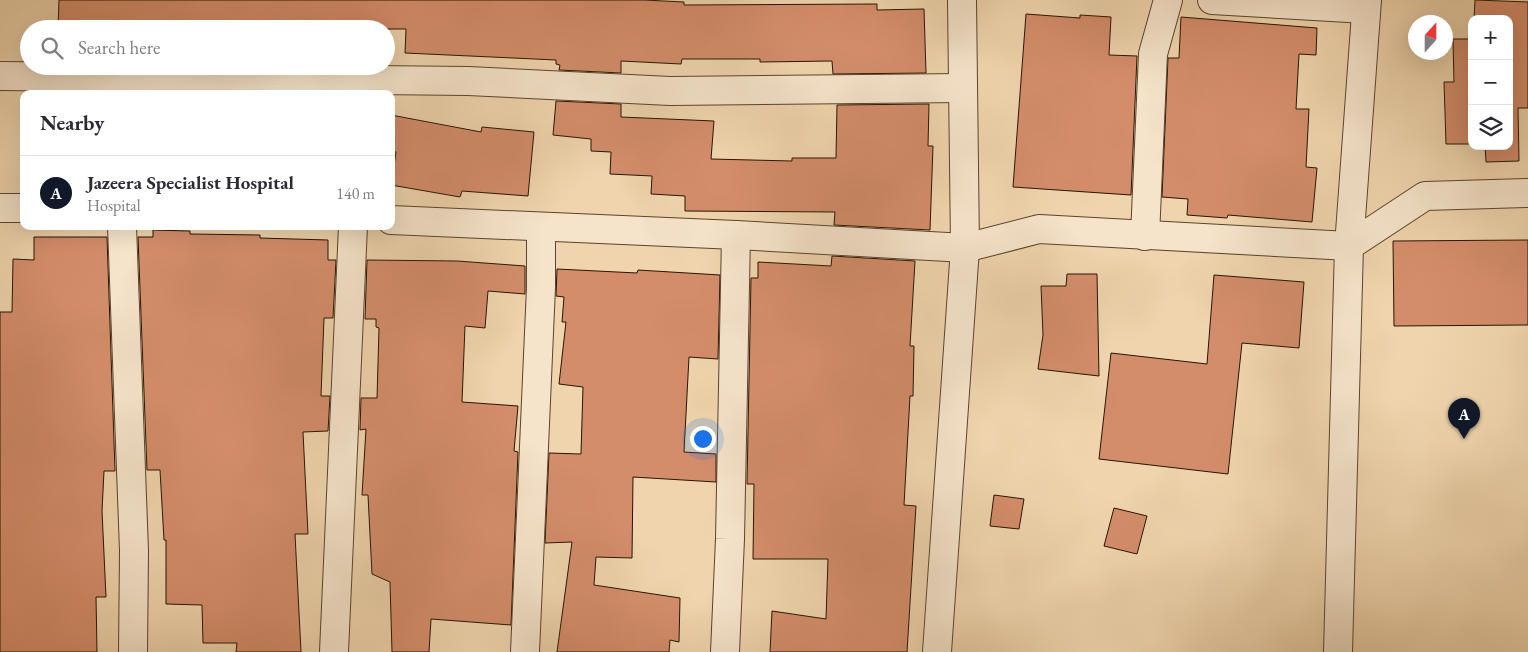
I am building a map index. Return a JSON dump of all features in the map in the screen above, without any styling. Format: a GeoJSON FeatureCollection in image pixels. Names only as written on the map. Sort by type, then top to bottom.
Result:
{"type":"FeatureCollection","features":[{"type":"Feature","properties":{"kind":"street"},"geometry":{"type":"LineString","coordinates":[[937,652],[965,248],[962,0]]}},
{"type":"Feature","properties":{"kind":"street"},"geometry":{"type":"LineString","coordinates":[[1145,236],[1153,54],[1168,0]]}},
{"type":"Feature","properties":{"kind":"street"},"geometry":{"type":"LineString","coordinates":[[1212,0],[1367,5],[1350,246],[1338,652]]}},
{"type":"Feature","properties":{"kind":"street"},"geometry":{"type":"LineString","coordinates":[[0,76],[448,81],[670,91],[963,88]]}},
{"type":"Feature","properties":{"kind":"street"},"geometry":{"type":"LineString","coordinates":[[395,220],[736,235],[965,248],[1039,229],[1350,246],[1425,196],[1528,193]]}},
{"type":"Feature","properties":{"kind":"street"},"geometry":{"type":"LineString","coordinates":[[0,208],[20,208]]}},
{"type":"Feature","properties":{"kind":"street"},"geometry":{"type":"LineString","coordinates":[[525,652],[541,287],[541,228]]}},
{"type":"Feature","properties":{"kind":"street"},"geometry":{"type":"LineString","coordinates":[[122,230],[134,551],[133,652]]}},
{"type":"Feature","properties":{"kind":"street"},"geometry":{"type":"LineString","coordinates":[[334,652],[353,230]]}},
{"type":"Feature","properties":{"kind":"street"},"geometry":{"type":"LineString","coordinates":[[725,652],[730,540],[736,235]]}},
{"type":"Feature","properties":{"kind":"building"},"geometry":{"type":"Polygon","coordinates":[[[59,0],[644,0],[684,2],[684,5],[877,4],[877,10],[924,9],[926,73],[833,74],[832,61],[760,62],[760,59],[682,59],[681,64],[621,61],[621,73],[559,70],[560,65],[556,64],[556,60],[405,53],[406,29],[395,29],[395,20],[58,20],[59,0]]]}},
{"type":"Feature","properties":{"kind":"building"},"geometry":{"type":"Polygon","coordinates":[[[1475,0],[1528,2],[1528,108],[1518,108],[1519,161],[1486,162],[1485,150],[1513,150],[1513,15],[1474,15],[1475,0]]]}},
{"type":"Feature","properties":{"kind":"building"},"geometry":{"type":"Polygon","coordinates":[[[1026,14],[1080,18],[1080,15],[1111,17],[1109,55],[1137,56],[1131,195],[1013,187],[1026,14]]]}},
{"type":"Feature","properties":{"kind":"building"},"geometry":{"type":"Polygon","coordinates":[[[1181,17],[1317,28],[1316,55],[1299,54],[1296,109],[1309,109],[1306,167],[1317,168],[1312,222],[1228,215],[1227,218],[1187,215],[1188,199],[1162,197],[1168,58],[1179,58],[1181,17]]]}},
{"type":"Feature","properties":{"kind":"building"},"geometry":{"type":"Polygon","coordinates":[[[1453,39],[1468,39],[1468,144],[1446,144],[1444,82],[1454,82],[1453,39]]]}},
{"type":"Feature","properties":{"kind":"building"},"geometry":{"type":"Polygon","coordinates":[[[556,101],[621,104],[621,117],[714,121],[711,159],[792,161],[792,158],[836,158],[837,105],[929,104],[928,146],[933,146],[930,230],[834,225],[835,212],[685,211],[685,196],[651,194],[652,176],[610,174],[611,152],[591,151],[591,139],[553,135],[556,101]]]}},
{"type":"Feature","properties":{"kind":"building"},"geometry":{"type":"Polygon","coordinates":[[[395,116],[481,132],[482,127],[534,132],[528,196],[462,191],[460,197],[395,186],[395,116]]]}},
{"type":"Feature","properties":{"kind":"building"},"geometry":{"type":"Polygon","coordinates":[[[153,230],[190,231],[190,234],[260,235],[260,238],[328,240],[328,260],[336,260],[333,318],[324,318],[321,396],[330,396],[328,431],[303,432],[308,534],[295,534],[301,652],[236,652],[237,643],[203,643],[202,605],[166,604],[166,540],[164,540],[160,470],[147,470],[138,237],[153,237],[153,230]]]}},
{"type":"Feature","properties":{"kind":"building"},"geometry":{"type":"Polygon","coordinates":[[[34,237],[107,237],[115,471],[104,471],[102,511],[106,597],[96,597],[97,652],[0,652],[0,312],[12,312],[13,259],[34,260],[34,237]]]}},
{"type":"Feature","properties":{"kind":"building"},"geometry":{"type":"Polygon","coordinates":[[[1528,240],[1528,325],[1394,326],[1393,241],[1528,240]]]}},
{"type":"Feature","properties":{"kind":"building"},"geometry":{"type":"Polygon","coordinates":[[[832,256],[915,261],[910,346],[914,346],[913,396],[910,396],[904,505],[916,506],[907,652],[770,652],[772,611],[826,619],[828,559],[753,559],[754,484],[747,484],[751,278],[758,278],[758,262],[831,266],[832,256]]]}},
{"type":"Feature","properties":{"kind":"building"},"geometry":{"type":"Polygon","coordinates":[[[367,260],[457,261],[525,266],[525,294],[488,291],[485,328],[465,326],[462,402],[518,406],[514,451],[518,452],[511,625],[431,619],[429,652],[392,652],[390,582],[372,574],[368,495],[362,495],[366,429],[360,430],[361,398],[377,398],[379,328],[376,327],[376,319],[365,319],[367,260]]]}},
{"type":"Feature","properties":{"kind":"building"},"geometry":{"type":"Polygon","coordinates":[[[557,269],[637,273],[638,270],[720,275],[718,359],[689,357],[684,452],[716,454],[716,482],[633,477],[632,558],[596,557],[594,585],[680,598],[679,642],[670,640],[669,652],[557,652],[572,542],[545,543],[549,453],[581,454],[583,387],[559,384],[566,322],[562,322],[564,297],[556,296],[557,269]]]}},
{"type":"Feature","properties":{"kind":"building"},"geometry":{"type":"Polygon","coordinates":[[[1067,274],[1097,274],[1099,376],[1038,369],[1043,335],[1041,286],[1066,286],[1067,274]]]}},
{"type":"Feature","properties":{"kind":"building"},"geometry":{"type":"Polygon","coordinates":[[[1214,275],[1304,282],[1299,348],[1242,343],[1228,474],[1099,459],[1111,353],[1207,364],[1214,275]]]}},
{"type":"Feature","properties":{"kind":"building"},"geometry":{"type":"Polygon","coordinates":[[[994,495],[1024,499],[1019,529],[990,526],[994,495]]]}},
{"type":"Feature","properties":{"kind":"building"},"geometry":{"type":"Polygon","coordinates":[[[1114,508],[1147,516],[1137,554],[1104,546],[1114,508]]]}},
{"type":"Feature","properties":{"kind":"place","name":"Jazeera Specialist Hospital"},"geometry":{"type":"Point","coordinates":[1464,439]}}]}
